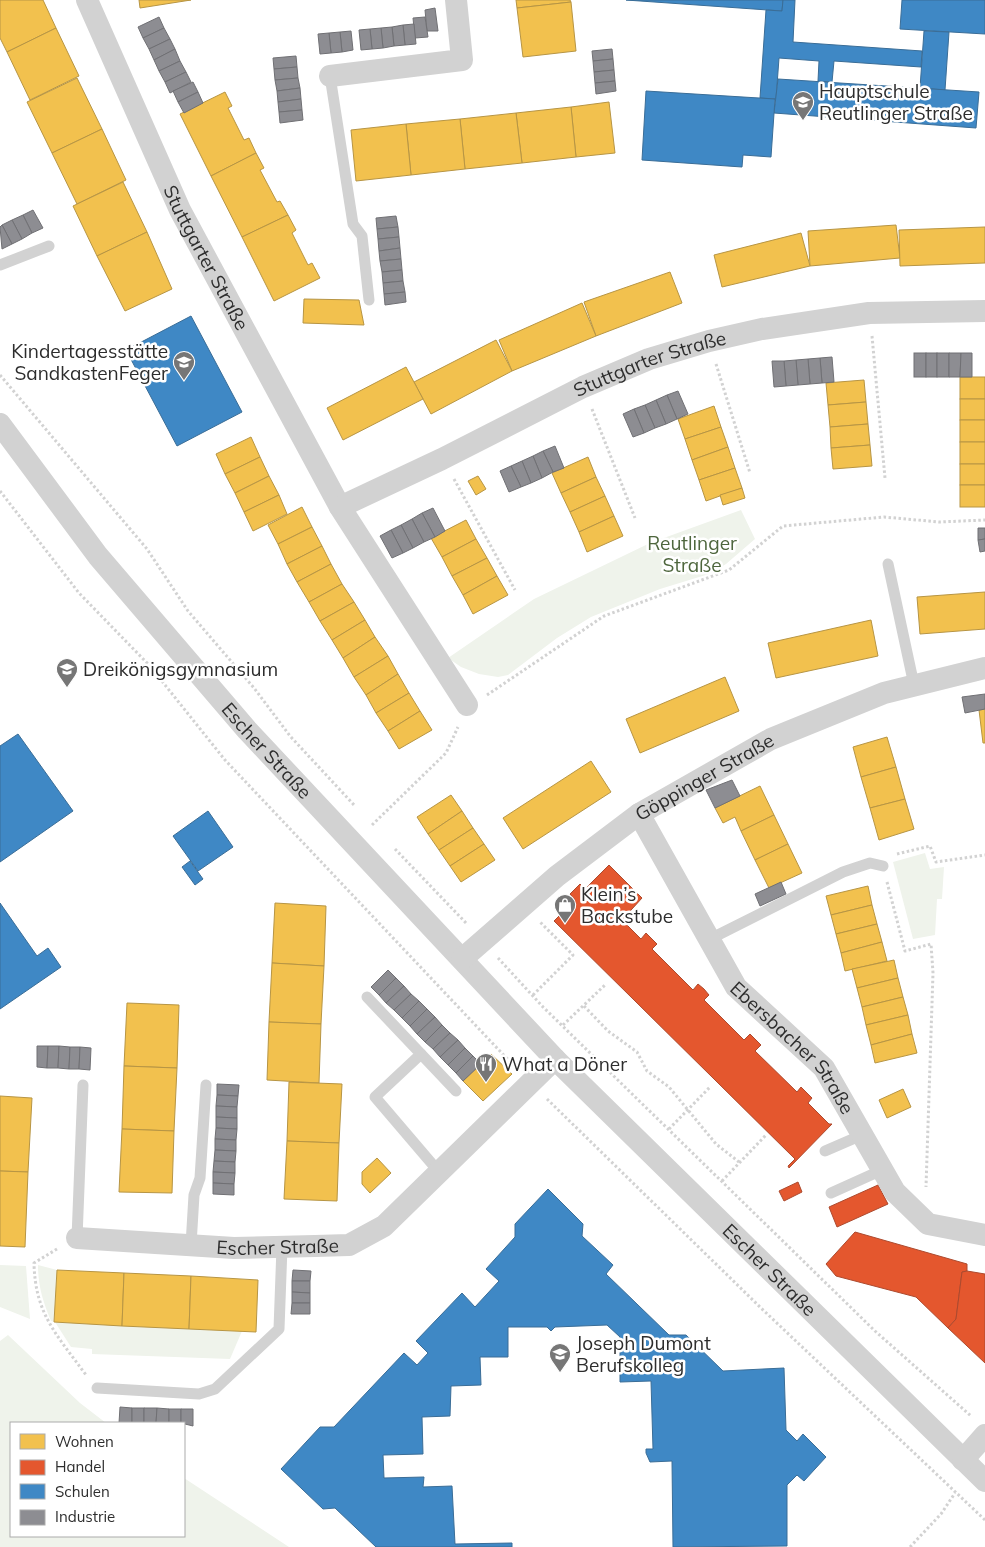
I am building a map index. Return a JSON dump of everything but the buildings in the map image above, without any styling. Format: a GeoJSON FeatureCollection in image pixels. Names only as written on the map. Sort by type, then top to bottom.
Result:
{"type":"FeatureCollection","features":[{"type":"Feature","properties":{"kind":"street","name":"Stuttgarter Straße"},"geometry":{"type":"LineString","coordinates":[[87,0],[180,210],[340,508],[467,705]]}},
{"type":"Feature","properties":{"kind":"street"},"geometry":{"type":"LineString","coordinates":[[330,76],[462,60],[456,0]]}},
{"type":"Feature","properties":{"kind":"street","name":"Stuttgarter Straße"},"geometry":{"type":"LineString","coordinates":[[340,508],[442,459],[583,387],[649,359],[709,340],[762,328],[870,313],[985,311]]}},
{"type":"Feature","properties":{"kind":"street","name":"Escher Straße"},"geometry":{"type":"LineString","coordinates":[[0,424],[98,556],[218,696],[555,1059],[985,1481]]}},
{"type":"Feature","properties":{"kind":"street","name":"Göppinger Straße"},"geometry":{"type":"LineString","coordinates":[[462,959],[557,876],[640,814],[770,739],[884,693],[985,668]]}},
{"type":"Feature","properties":{"kind":"street","name":"Ebersbacher Straße"},"geometry":{"type":"LineString","coordinates":[[640,814],[736,986],[824,1068],[895,1192],[928,1224],[985,1235]]}},
{"type":"Feature","properties":{"kind":"street","name":"Escher Straße"},"geometry":{"type":"LineString","coordinates":[[77,1238],[191,1245],[282,1247],[349,1245],[384,1226],[555,1059]]}},
{"type":"Feature","properties":{"kind":"street"},"geometry":{"type":"LineString","coordinates":[[963,1460],[985,1436]]}},
{"type":"Feature","properties":{"kind":"lane"},"geometry":{"type":"LineString","coordinates":[[330,76],[353,224],[362,236],[369,300]]}},
{"type":"Feature","properties":{"kind":"lane"},"geometry":{"type":"LineString","coordinates":[[0,265],[48,246]]}},
{"type":"Feature","properties":{"kind":"lane"},"geometry":{"type":"LineString","coordinates":[[888,564],[914,685]]}},
{"type":"Feature","properties":{"kind":"lane"},"geometry":{"type":"LineString","coordinates":[[710,939],[843,872],[870,863],[883,866]]}},
{"type":"Feature","properties":{"kind":"lane"},"geometry":{"type":"LineString","coordinates":[[367,997],[456,1091]]}},
{"type":"Feature","properties":{"kind":"lane"},"geometry":{"type":"LineString","coordinates":[[421,1054],[374,1097],[439,1172]]}},
{"type":"Feature","properties":{"kind":"lane"},"geometry":{"type":"LineString","coordinates":[[77,1238],[83,1085]]}},
{"type":"Feature","properties":{"kind":"lane"},"geometry":{"type":"LineString","coordinates":[[191,1245],[194,1195],[200,1178],[206,1085]]}},
{"type":"Feature","properties":{"kind":"lane"},"geometry":{"type":"LineString","coordinates":[[825,1151],[862,1135]]}},
{"type":"Feature","properties":{"kind":"lane"},"geometry":{"type":"LineString","coordinates":[[831,1193],[882,1170]]}},
{"type":"Feature","properties":{"kind":"lane"},"geometry":{"type":"LineString","coordinates":[[98,1388],[199,1394],[215,1389],[279,1329],[282,1247]]}},
{"type":"Feature","properties":{"kind":"path"},"geometry":{"type":"LineString","coordinates":[[870,313],[885,478]]}},
{"type":"Feature","properties":{"kind":"path"},"geometry":{"type":"LineString","coordinates":[[709,340],[750,473]]}},
{"type":"Feature","properties":{"kind":"path"},"geometry":{"type":"LineString","coordinates":[[583,387],[635,518]]}},
{"type":"Feature","properties":{"kind":"path"},"geometry":{"type":"LineString","coordinates":[[442,459],[515,590]]}},
{"type":"Feature","properties":{"kind":"path"},"geometry":{"type":"LineString","coordinates":[[0,491],[79,593],[149,665],[225,760],[531,1083],[927,1467],[985,1520]]}},
{"type":"Feature","properties":{"kind":"path"},"geometry":{"type":"LineString","coordinates":[[372,825],[446,753],[467,705],[498,689],[604,616],[730,570],[783,526],[884,517],[939,522],[985,520]]}},
{"type":"Feature","properties":{"kind":"path"},"geometry":{"type":"LineString","coordinates":[[916,1212],[926,1195],[933,973],[931,944],[905,951],[883,866],[888,856],[930,846],[936,862],[985,855]]}},
{"type":"Feature","properties":{"kind":"path"},"geometry":{"type":"LineString","coordinates":[[523,906],[573,955],[533,996]]}},
{"type":"Feature","properties":{"kind":"path"},"geometry":{"type":"LineString","coordinates":[[563,1026],[606,984]]}},
{"type":"Feature","properties":{"kind":"path"},"geometry":{"type":"LineString","coordinates":[[584,1006],[608,1031],[637,1052],[647,1071],[669,1087],[716,1144],[740,1162]]}},
{"type":"Feature","properties":{"kind":"path"},"geometry":{"type":"LineString","coordinates":[[669,1129],[710,1087]]}},
{"type":"Feature","properties":{"kind":"path"},"geometry":{"type":"LineString","coordinates":[[722,1181],[766,1135]]}},
{"type":"Feature","properties":{"kind":"path"},"geometry":{"type":"LineString","coordinates":[[77,1238],[34,1263],[34,1286],[48,1323],[98,1388]]}},
{"type":"Feature","properties":{"kind":"path"},"geometry":{"type":"LineString","coordinates":[[910,1547],[941,1514],[955,1493]]}},
{"type":"Feature","properties":{"kind":"green space","name":"Reutlinger Straße"},"geometry":{"type":"Polygon","coordinates":[[[741,510],[755,539],[726,564],[709,574],[660,589],[591,617],[557,638],[508,675],[498,677],[479,674],[461,667],[448,658],[534,599],[650,543],[741,510]]]}},
{"type":"Feature","properties":{"kind":"green space"},"geometry":{"type":"Polygon","coordinates":[[[925,853],[930,869],[944,867],[942,899],[937,899],[935,935],[913,939],[893,862],[925,853]]]}},
{"type":"Feature","properties":{"kind":"green space"},"geometry":{"type":"Polygon","coordinates":[[[0,1265],[26,1266],[30,1319],[0,1307],[0,1265]]]}},
{"type":"Feature","properties":{"kind":"green space"},"geometry":{"type":"Polygon","coordinates":[[[38,1265],[57,1270],[55,1322],[51,1321],[43,1300],[38,1265]]]}},
{"type":"Feature","properties":{"kind":"green space"},"geometry":{"type":"Polygon","coordinates":[[[55,1322],[242,1331],[230,1359],[92,1354],[92,1349],[71,1347],[55,1322]]]}},
{"type":"Feature","properties":{"kind":"green space"},"geometry":{"type":"Polygon","coordinates":[[[8,1335],[80,1403],[105,1422],[10,1422],[10,1537],[185,1537],[185,1479],[289,1547],[0,1547],[0,1341],[8,1335]]]}},
{"type":"Feature","properties":{"kind":"place","name":"Hauptschule Reutlinger Straße"},"geometry":{"type":"Point","coordinates":[803,121]}},
{"type":"Feature","properties":{"kind":"place","name":"Kindertagesstätte SandkastenFeger"},"geometry":{"type":"Point","coordinates":[184,381]}},
{"type":"Feature","properties":{"kind":"place","name":"Dreikönigsgymnasium"},"geometry":{"type":"Point","coordinates":[67,688]}},
{"type":"Feature","properties":{"kind":"place","name":"Klein’s Backstube"},"geometry":{"type":"Point","coordinates":[565,924]}},
{"type":"Feature","properties":{"kind":"place","name":"What a Döner"},"geometry":{"type":"Point","coordinates":[486,1083]}},
{"type":"Feature","properties":{"kind":"place","name":"Joseph Dumont Berufskolleg"},"geometry":{"type":"Point","coordinates":[560,1373]}}]}
